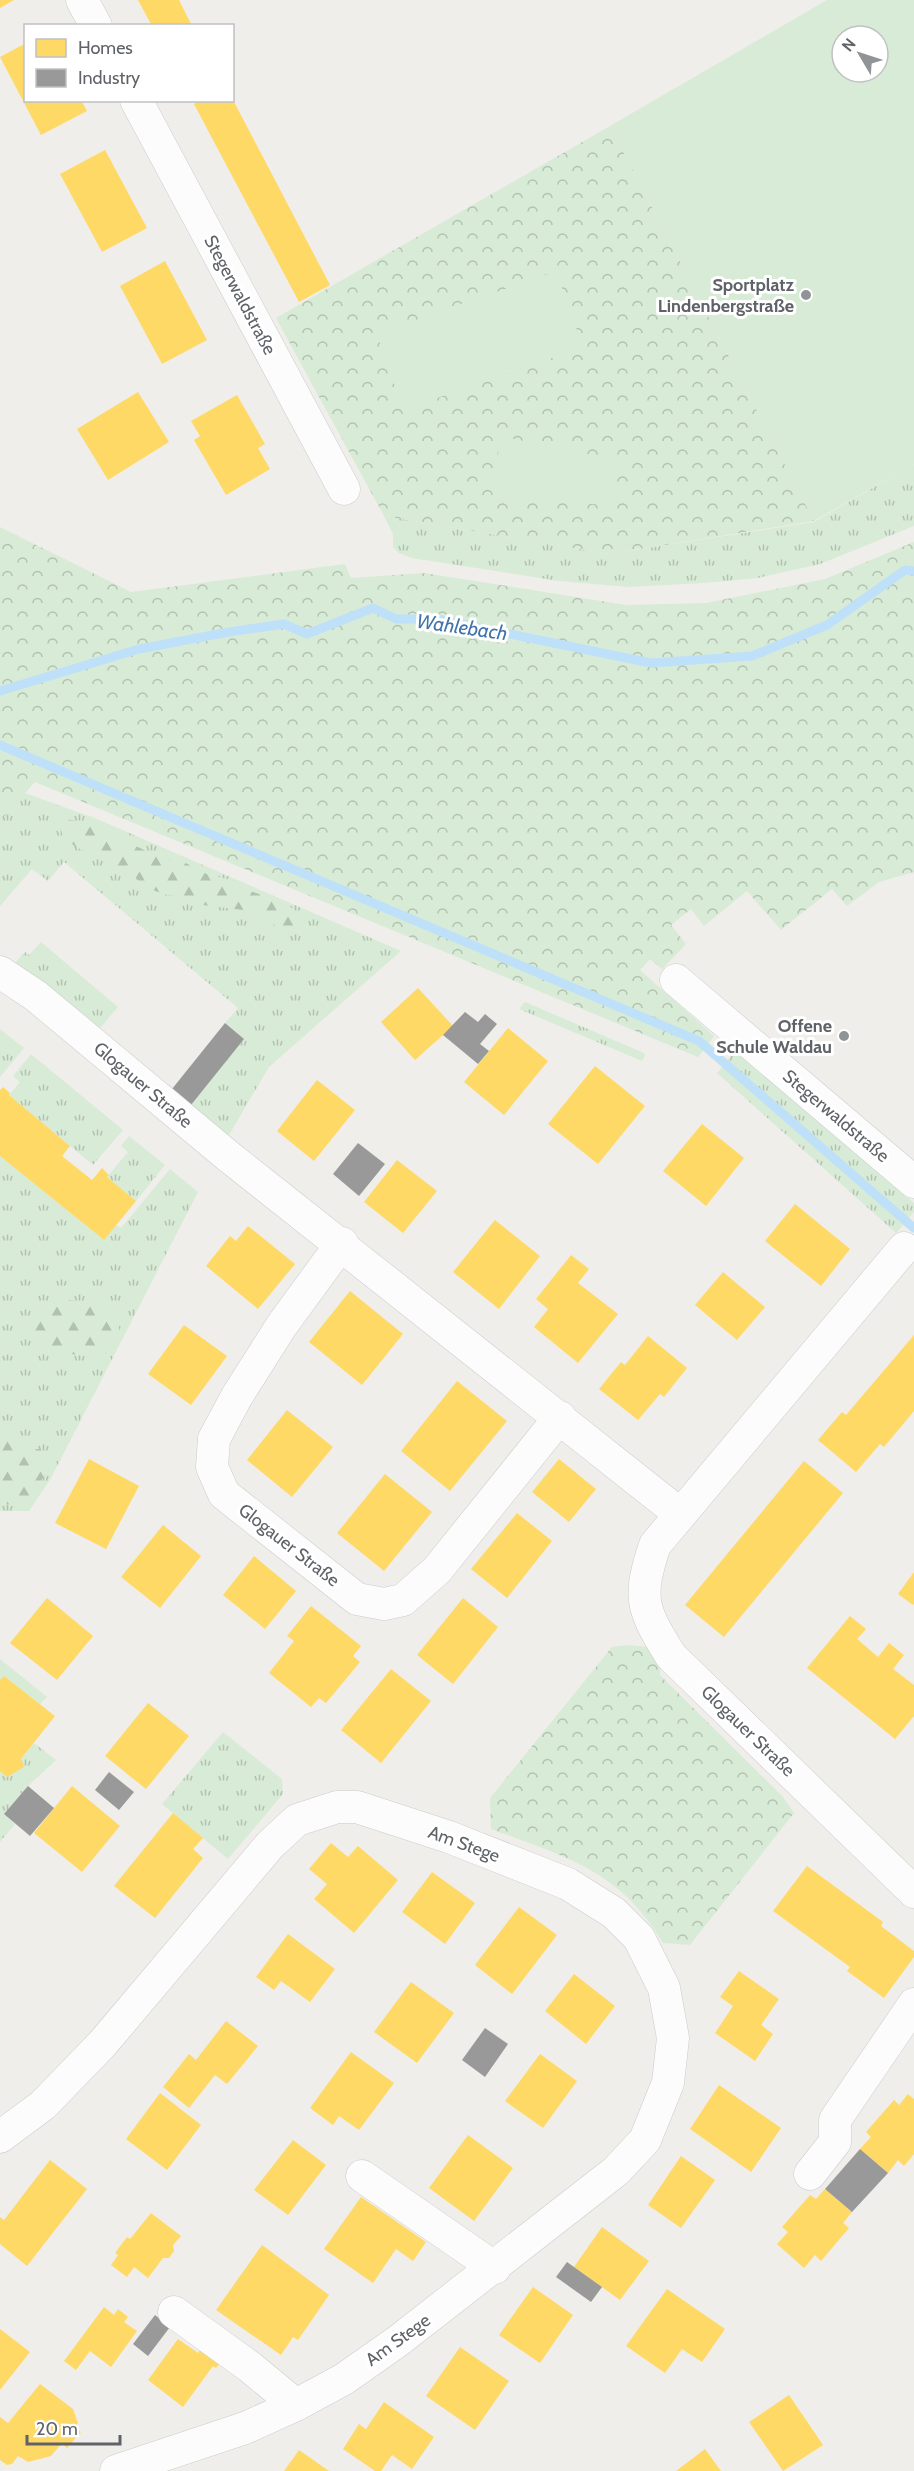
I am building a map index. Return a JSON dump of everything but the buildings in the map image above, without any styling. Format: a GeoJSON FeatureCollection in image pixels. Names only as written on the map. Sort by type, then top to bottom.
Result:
{"type":"FeatureCollection","features":[{"type":"Feature","properties":{"kind":"street"},"geometry":{"type":"LineString","coordinates":[[82,0],[95,24]]}},
{"type":"Feature","properties":{"kind":"street","name":"Stegerwaldstraße"},"geometry":{"type":"LineString","coordinates":[[137,102],[344,489]]}},
{"type":"Feature","properties":{"kind":"street","name":"Glogauer Straße"},"geometry":{"type":"LineString","coordinates":[[0,972],[36,996],[228,1156],[342,1243],[680,1514]]}},
{"type":"Feature","properties":{"kind":"street","name":"Stegerwaldstraße"},"geometry":{"type":"LineString","coordinates":[[676,980],[914,1182]]}},
{"type":"Feature","properties":{"kind":"street","name":"Glogauer Straße"},"geometry":{"type":"LineString","coordinates":[[342,1243],[282,1325],[214,1439],[212,1467],[224,1494],[357,1599],[384,1604],[403,1600],[437,1570],[560,1417]]}},
{"type":"Feature","properties":{"kind":"street","name":"Glogauer Straße"},"geometry":{"type":"LineString","coordinates":[[904,1248],[655,1545],[643,1580],[647,1617],[671,1656],[914,1892]]}},
{"type":"Feature","properties":{"kind":"street","name":"Am Stege"},"geometry":{"type":"LineString","coordinates":[[0,2137],[43,2105],[103,2043],[270,1845],[297,1820],[319,1811],[337,1807],[357,1807],[449,1837],[568,1884],[614,1913],[639,1938],[664,1988],[673,2038],[668,2083],[645,2140],[616,2171],[495,2268],[344,2379],[245,2428],[116,2471]]}},
{"type":"Feature","properties":{"kind":"street"},"geometry":{"type":"LineString","coordinates":[[810,2174],[835,2142],[835,2120],[914,2004]]}},
{"type":"Feature","properties":{"kind":"street"},"geometry":{"type":"LineString","coordinates":[[362,2176],[495,2268]]}},
{"type":"Feature","properties":{"kind":"street"},"geometry":{"type":"LineString","coordinates":[[174,2312],[250,2367],[296,2404]]}},
{"type":"Feature","properties":{"kind":"green space","name":"Sportplatz Lindenbergstraße"},"geometry":{"type":"Polygon","coordinates":[[[827,0],[914,0],[914,464],[814,521],[610,126],[827,0]]]}},
{"type":"Feature","properties":{"kind":"green space"},"geometry":{"type":"Polygon","coordinates":[[[610,126],[814,521],[609,554],[384,516],[276,318],[610,126]]]}},
{"type":"Feature","properties":{"kind":"green space"},"geometry":{"type":"Polygon","coordinates":[[[556,271],[583,347],[403,410],[377,334],[556,271]]]}},
{"type":"Feature","properties":{"kind":"green space"},"geometry":{"type":"Polygon","coordinates":[[[499,436],[616,460],[615,505],[496,500],[499,436]]]}},
{"type":"Feature","properties":{"kind":"green space"},"geometry":{"type":"Polygon","coordinates":[[[914,464],[914,526],[820,564],[758,578],[629,587],[559,581],[412,558],[399,553],[393,547],[393,534],[384,516],[609,554],[814,522],[914,464]]]}},
{"type":"Feature","properties":{"kind":"green space"},"geometry":{"type":"Polygon","coordinates":[[[0,527],[131,592],[345,564],[351,578],[424,573],[626,605],[706,603],[825,579],[914,542],[914,872],[879,882],[847,906],[832,889],[781,930],[747,891],[704,926],[691,909],[671,925],[686,944],[662,969],[650,959],[640,970],[714,1036],[698,1057],[35,782],[0,821],[0,527]]]}},
{"type":"Feature","properties":{"kind":"green space"},"geometry":{"type":"Polygon","coordinates":[[[0,784],[97,819],[401,951],[269,1067],[229,1135],[226,1134],[191,1105],[244,1039],[225,1023],[238,1008],[64,862],[48,881],[32,869],[0,906],[0,784]]]}},
{"type":"Feature","properties":{"kind":"green space"},"geometry":{"type":"Polygon","coordinates":[[[66,819],[83,822],[164,859],[188,864],[197,871],[234,881],[245,889],[286,904],[295,910],[297,916],[293,926],[283,930],[251,911],[203,905],[194,899],[150,889],[131,875],[76,847],[63,837],[60,826],[66,819]]]}},
{"type":"Feature","properties":{"kind":"green space"},"geometry":{"type":"Polygon","coordinates":[[[41,942],[118,1007],[100,1028],[14,964],[25,952],[29,955],[41,942]]]}},
{"type":"Feature","properties":{"kind":"green space"},"geometry":{"type":"Polygon","coordinates":[[[525,1002],[645,1055],[642,1061],[519,1009],[525,1002]]]}},
{"type":"Feature","properties":{"kind":"green space"},"geometry":{"type":"Polygon","coordinates":[[[0,1029],[24,1048],[0,1077],[0,1029]]]}},
{"type":"Feature","properties":{"kind":"green space"},"geometry":{"type":"Polygon","coordinates":[[[736,1050],[914,1203],[914,1212],[896,1233],[717,1073],[736,1050]]]}},
{"type":"Feature","properties":{"kind":"green space"},"geometry":{"type":"Polygon","coordinates":[[[31,1054],[123,1130],[93,1165],[9,1095],[20,1082],[13,1076],[31,1054]]]}},
{"type":"Feature","properties":{"kind":"green space"},"geometry":{"type":"Polygon","coordinates":[[[129,1136],[165,1165],[136,1201],[107,1177],[128,1152],[121,1146],[129,1136]]]}},
{"type":"Feature","properties":{"kind":"green space"},"geometry":{"type":"Polygon","coordinates":[[[0,1156],[104,1240],[116,1225],[121,1228],[170,1169],[198,1192],[51,1478],[29,1511],[0,1511],[0,1156]]]}},
{"type":"Feature","properties":{"kind":"green space"},"geometry":{"type":"Polygon","coordinates":[[[56,1298],[100,1308],[111,1314],[118,1322],[119,1332],[114,1344],[100,1358],[60,1350],[51,1346],[37,1333],[31,1323],[49,1302],[56,1298]]]}},
{"type":"Feature","properties":{"kind":"green space"},"geometry":{"type":"Polygon","coordinates":[[[0,1432],[22,1449],[40,1449],[49,1463],[32,1494],[17,1504],[0,1501],[0,1432]]]}},
{"type":"Feature","properties":{"kind":"green space"},"geometry":{"type":"Polygon","coordinates":[[[628,1645],[647,1647],[660,1661],[660,1675],[783,1797],[794,1813],[690,1945],[663,1943],[646,1918],[628,1898],[589,1869],[543,1848],[491,1829],[490,1798],[612,1647],[628,1645]]]}},
{"type":"Feature","properties":{"kind":"green space"},"geometry":{"type":"Polygon","coordinates":[[[0,1659],[47,1697],[40,1704],[4,1676],[0,1680],[0,1659]]]}},
{"type":"Feature","properties":{"kind":"green space"},"geometry":{"type":"Polygon","coordinates":[[[223,1732],[282,1779],[283,1794],[228,1859],[162,1804],[223,1732]]]}},
{"type":"Feature","properties":{"kind":"green space"},"geometry":{"type":"Polygon","coordinates":[[[34,1743],[56,1760],[28,1786],[5,1814],[15,1824],[0,1842],[0,1771],[7,1777],[34,1743]]]}},
{"type":"Feature","properties":{"kind":"waterway","name":"Wahlebach"},"geometry":{"type":"LineString","coordinates":[[0,691],[139,649],[229,632],[284,624],[307,634],[373,608],[396,619],[437,619],[651,663],[752,656],[827,625],[905,570],[914,571]]}},
{"type":"Feature","properties":{"kind":"waterway"},"geometry":{"type":"LineString","coordinates":[[0,745],[699,1041],[914,1228]]}},
{"type":"Feature","properties":{"kind":"place","name":"Sportplatz Lindenbergstraße"},"geometry":{"type":"Point","coordinates":[806,295]}},
{"type":"Feature","properties":{"kind":"place","name":"Offene Schule Waldau"},"geometry":{"type":"Point","coordinates":[844,1036]}}]}
